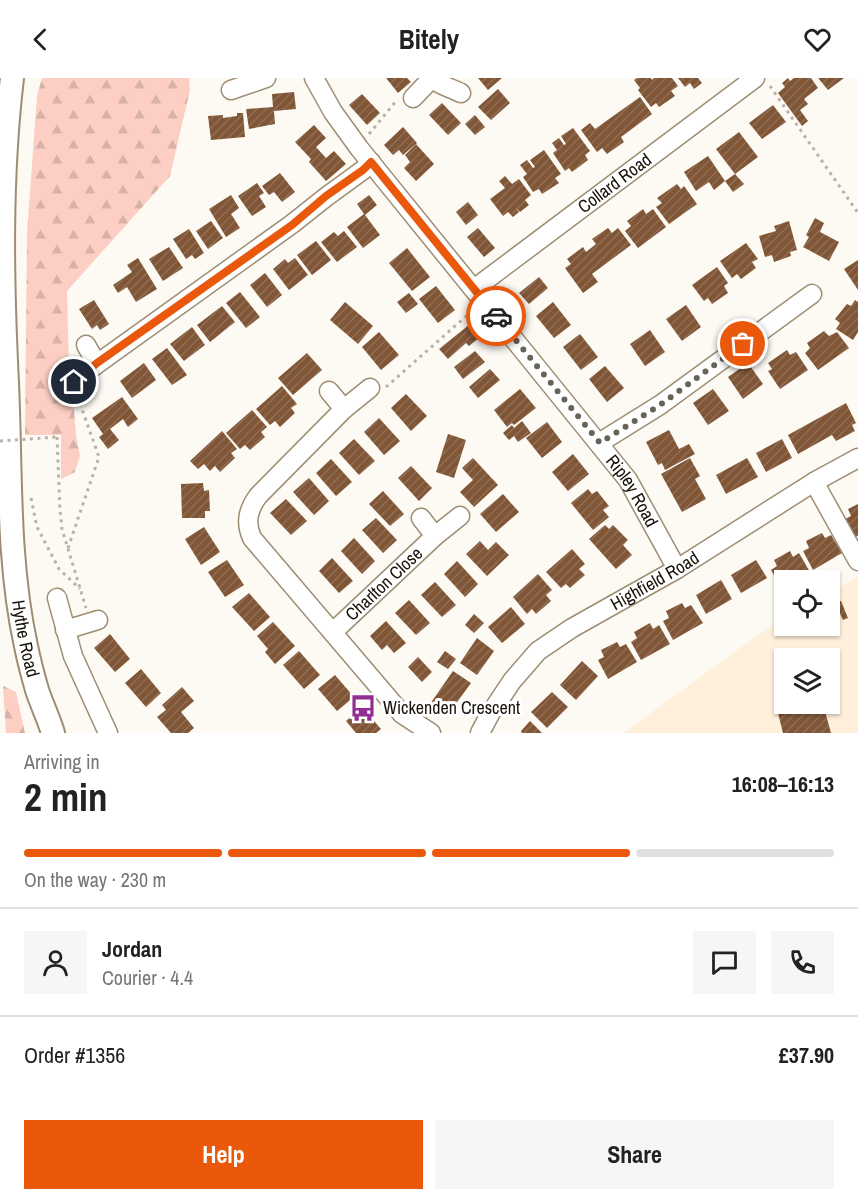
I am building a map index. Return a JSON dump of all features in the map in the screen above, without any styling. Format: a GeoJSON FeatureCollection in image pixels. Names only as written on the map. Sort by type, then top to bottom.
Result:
{"type":"FeatureCollection","features":[{"type":"Feature","properties":{"kind":"main road","name":"Hythe Road"},"geometry":{"type":"LineString","coordinates":[[12,78],[6,118],[3,170],[3,310],[11,531],[15,577],[26,646],[37,690],[53,732]]}},
{"type":"Feature","properties":{"kind":"street","name":"Ripley Road"},"geometry":{"type":"LineString","coordinates":[[314,78],[333,112],[365,155],[628,480],[677,569]]}},
{"type":"Feature","properties":{"kind":"street","name":"Collard Road"},"geometry":{"type":"LineString","coordinates":[[479,295],[755,78]]}},
{"type":"Feature","properties":{"kind":"street"},"geometry":{"type":"LineString","coordinates":[[231,90],[259,79]]}},
{"type":"Feature","properties":{"kind":"street"},"geometry":{"type":"LineString","coordinates":[[413,98],[431,79],[461,93]]}},
{"type":"Feature","properties":{"kind":"street"},"geometry":{"type":"LineString","coordinates":[[74,382],[97,363],[292,225],[326,196],[363,170],[365,155]]}},
{"type":"Feature","properties":{"kind":"street"},"geometry":{"type":"LineString","coordinates":[[600,443],[660,405],[812,294]]}},
{"type":"Feature","properties":{"kind":"street"},"geometry":{"type":"LineString","coordinates":[[86,345],[97,363]]}},
{"type":"Feature","properties":{"kind":"street"},"geometry":{"type":"LineString","coordinates":[[370,388],[344,409],[258,496],[251,505],[247,517],[249,530],[252,538],[402,714],[430,733]]}},
{"type":"Feature","properties":{"kind":"street"},"geometry":{"type":"LineString","coordinates":[[329,391],[344,409]]}},
{"type":"Feature","properties":{"kind":"street","name":"Highfield Road"},"geometry":{"type":"LineString","coordinates":[[480,733],[512,681],[538,651],[572,628],[677,569],[814,482],[858,458]]}},
{"type":"Feature","properties":{"kind":"street"},"geometry":{"type":"LineString","coordinates":[[814,482],[858,561]]}},
{"type":"Feature","properties":{"kind":"street","name":"Charlton Close"},"geometry":{"type":"LineString","coordinates":[[333,632],[435,536],[460,516]]}},
{"type":"Feature","properties":{"kind":"street","name":"Charlton Close"},"geometry":{"type":"LineString","coordinates":[[421,518],[435,536]]}},
{"type":"Feature","properties":{"kind":"street"},"geometry":{"type":"LineString","coordinates":[[57,598],[73,656],[108,733]]}},
{"type":"Feature","properties":{"kind":"street"},"geometry":{"type":"LineString","coordinates":[[65,630],[98,620]]}},
{"type":"Feature","properties":{"kind":"path"},"geometry":{"type":"LineString","coordinates":[[765,78],[858,213]]}},
{"type":"Feature","properties":{"kind":"path"},"geometry":{"type":"LineString","coordinates":[[365,155],[367,136],[395,102],[405,94],[413,98]]}},
{"type":"Feature","properties":{"kind":"path"},"geometry":{"type":"LineString","coordinates":[[370,388],[383,390],[479,295]]}},
{"type":"Feature","properties":{"kind":"path"},"geometry":{"type":"LineString","coordinates":[[68,548],[99,457],[76,395],[74,382]]}},
{"type":"Feature","properties":{"kind":"path"},"geometry":{"type":"LineString","coordinates":[[0,441],[57,437],[62,529],[80,589]]}},
{"type":"Feature","properties":{"kind":"shaded area"},"geometry":{"type":"Polygon","coordinates":[[[858,577],[858,733],[624,733],[774,625],[774,636],[840,636],[840,587],[858,577]]]}},
{"type":"Feature","properties":{"kind":"green space"},"geometry":{"type":"Polygon","coordinates":[[[42,78],[189,78],[190,90],[170,176],[67,291],[69,370],[65,377],[73,397],[80,456],[75,472],[61,479],[61,435],[25,435],[27,233],[37,96],[42,78]]]}},
{"type":"Feature","properties":{"kind":"green space"},"geometry":{"type":"Polygon","coordinates":[[[3,686],[16,692],[25,733],[6,733],[3,686]]]}},
{"type":"Feature","properties":{"kind":"building"},"geometry":{"type":"Polygon","coordinates":[[[386,78],[407,78],[411,82],[398,93],[386,78]]]}},
{"type":"Feature","properties":{"kind":"building"},"geometry":{"type":"Polygon","coordinates":[[[478,78],[502,78],[488,90],[478,78]]]}},
{"type":"Feature","properties":{"kind":"building"},"geometry":{"type":"Polygon","coordinates":[[[651,78],[652,80],[672,78],[678,86],[671,91],[675,96],[659,107],[656,103],[651,107],[638,90],[640,88],[634,80],[651,78]]]}},
{"type":"Feature","properties":{"kind":"building"},"geometry":{"type":"Polygon","coordinates":[[[678,78],[698,78],[702,83],[694,89],[690,83],[685,87],[678,78]]]}},
{"type":"Feature","properties":{"kind":"building"},"geometry":{"type":"Polygon","coordinates":[[[788,78],[790,81],[794,78],[811,78],[818,88],[804,99],[808,104],[800,110],[808,121],[802,126],[778,93],[785,87],[782,83],[788,78]]]}},
{"type":"Feature","properties":{"kind":"building"},"geometry":{"type":"Polygon","coordinates":[[[818,78],[844,78],[828,90],[818,78]]]}},
{"type":"Feature","properties":{"kind":"building"},"geometry":{"type":"Polygon","coordinates":[[[498,89],[510,103],[491,120],[478,107],[498,89]]]}},
{"type":"Feature","properties":{"kind":"building"},"geometry":{"type":"Polygon","coordinates":[[[294,92],[296,109],[274,111],[275,124],[249,129],[246,109],[273,107],[272,94],[294,92]]]}},
{"type":"Feature","properties":{"kind":"building"},"geometry":{"type":"Polygon","coordinates":[[[362,94],[380,113],[367,125],[349,105],[362,94]]]}},
{"type":"Feature","properties":{"kind":"building"},"geometry":{"type":"Polygon","coordinates":[[[640,97],[652,114],[621,137],[624,142],[607,154],[602,148],[597,152],[581,130],[590,123],[595,129],[640,97]]]}},
{"type":"Feature","properties":{"kind":"building"},"geometry":{"type":"Polygon","coordinates":[[[442,103],[461,123],[448,135],[429,115],[442,103]]]}},
{"type":"Feature","properties":{"kind":"building"},"geometry":{"type":"Polygon","coordinates":[[[773,105],[786,122],[762,139],[749,123],[773,105]]]}},
{"type":"Feature","properties":{"kind":"building"},"geometry":{"type":"Polygon","coordinates":[[[237,113],[243,113],[245,137],[211,140],[208,116],[223,115],[223,118],[237,116],[237,113]]]}},
{"type":"Feature","properties":{"kind":"building"},"geometry":{"type":"Polygon","coordinates":[[[475,115],[485,127],[475,135],[465,124],[475,115]]]}},
{"type":"Feature","properties":{"kind":"building"},"geometry":{"type":"Polygon","coordinates":[[[314,125],[326,138],[316,147],[326,158],[334,151],[346,164],[326,181],[309,162],[311,159],[295,142],[314,125]]]}},
{"type":"Feature","properties":{"kind":"building"},"geometry":{"type":"Polygon","coordinates":[[[403,127],[417,143],[403,155],[399,150],[393,155],[384,145],[403,127]]]}},
{"type":"Feature","properties":{"kind":"building"},"geometry":{"type":"Polygon","coordinates":[[[573,128],[590,151],[585,155],[588,160],[572,172],[569,168],[565,171],[553,153],[557,150],[552,143],[559,138],[564,145],[566,144],[561,136],[573,128]]]}},
{"type":"Feature","properties":{"kind":"building"},"geometry":{"type":"Polygon","coordinates":[[[739,132],[758,157],[735,174],[716,149],[739,132]]]}},
{"type":"Feature","properties":{"kind":"building"},"geometry":{"type":"Polygon","coordinates":[[[416,144],[434,164],[416,181],[404,168],[410,162],[405,155],[416,144]]]}},
{"type":"Feature","properties":{"kind":"building"},"geometry":{"type":"Polygon","coordinates":[[[544,150],[561,174],[555,178],[559,183],[542,194],[539,189],[533,192],[523,177],[527,174],[520,165],[527,160],[533,168],[535,167],[530,160],[544,150]]]}},
{"type":"Feature","properties":{"kind":"building"},"geometry":{"type":"Polygon","coordinates":[[[708,156],[725,181],[714,190],[709,182],[696,191],[684,172],[708,156]]]}},
{"type":"Feature","properties":{"kind":"building"},"geometry":{"type":"Polygon","coordinates":[[[280,173],[295,192],[282,202],[274,192],[269,195],[262,186],[280,173]]]}},
{"type":"Feature","properties":{"kind":"building"},"geometry":{"type":"Polygon","coordinates":[[[735,174],[744,184],[733,192],[725,181],[735,174]]]}},
{"type":"Feature","properties":{"kind":"building"},"geometry":{"type":"Polygon","coordinates":[[[505,176],[512,184],[519,179],[531,195],[525,200],[529,205],[520,212],[516,208],[519,212],[513,217],[508,212],[503,216],[490,199],[505,188],[499,181],[505,176]]]}},
{"type":"Feature","properties":{"kind":"building"},"geometry":{"type":"Polygon","coordinates":[[[257,183],[264,193],[259,196],[266,207],[252,216],[238,196],[257,183]]]}},
{"type":"Feature","properties":{"kind":"building"},"geometry":{"type":"Polygon","coordinates":[[[677,184],[681,189],[684,186],[697,204],[669,224],[656,207],[662,203],[657,198],[677,184]]]}},
{"type":"Feature","properties":{"kind":"building"},"geometry":{"type":"Polygon","coordinates":[[[231,195],[239,208],[231,214],[240,228],[226,237],[209,209],[231,195]]]}},
{"type":"Feature","properties":{"kind":"building"},"geometry":{"type":"Polygon","coordinates":[[[369,195],[377,205],[365,215],[380,235],[363,248],[347,227],[364,214],[357,204],[369,195]]]}},
{"type":"Feature","properties":{"kind":"building"},"geometry":{"type":"Polygon","coordinates":[[[468,202],[478,215],[466,225],[456,212],[468,202]]]}},
{"type":"Feature","properties":{"kind":"building"},"geometry":{"type":"Polygon","coordinates":[[[643,209],[646,214],[653,209],[666,227],[638,248],[625,231],[631,226],[627,221],[643,209]]]}},
{"type":"Feature","properties":{"kind":"building"},"geometry":{"type":"Polygon","coordinates":[[[815,218],[824,223],[820,232],[839,242],[829,261],[803,247],[809,237],[806,235],[815,218]]]}},
{"type":"Feature","properties":{"kind":"building"},"geometry":{"type":"Polygon","coordinates":[[[211,221],[223,238],[208,249],[196,231],[211,221]]]}},
{"type":"Feature","properties":{"kind":"building"},"geometry":{"type":"Polygon","coordinates":[[[789,221],[797,250],[790,252],[791,256],[774,262],[772,255],[765,257],[759,236],[776,231],[774,226],[789,221]]]}},
{"type":"Feature","properties":{"kind":"building"},"geometry":{"type":"Polygon","coordinates":[[[478,228],[495,248],[484,257],[467,237],[478,228]]]}},
{"type":"Feature","properties":{"kind":"building"},"geometry":{"type":"Polygon","coordinates":[[[608,228],[612,233],[618,228],[631,245],[592,274],[598,282],[583,293],[565,268],[571,264],[567,259],[583,247],[586,252],[596,244],[592,239],[608,228]]]}},
{"type":"Feature","properties":{"kind":"building"},"geometry":{"type":"Polygon","coordinates":[[[189,229],[204,253],[195,259],[192,255],[186,259],[173,239],[189,229]]]}},
{"type":"Feature","properties":{"kind":"building"},"geometry":{"type":"Polygon","coordinates":[[[344,231],[357,247],[337,262],[321,242],[334,232],[338,236],[344,231]]]}},
{"type":"Feature","properties":{"kind":"building"},"geometry":{"type":"Polygon","coordinates":[[[316,241],[331,260],[312,275],[297,255],[316,241]]]}},
{"type":"Feature","properties":{"kind":"building"},"geometry":{"type":"Polygon","coordinates":[[[746,243],[758,259],[752,262],[756,268],[741,279],[737,274],[732,278],[720,261],[746,243]]]}},
{"type":"Feature","properties":{"kind":"building"},"geometry":{"type":"Polygon","coordinates":[[[169,247],[183,268],[163,281],[149,259],[169,247]]]}},
{"type":"Feature","properties":{"kind":"building"},"geometry":{"type":"Polygon","coordinates":[[[407,248],[430,277],[412,291],[389,263],[407,248]]]}},
{"type":"Feature","properties":{"kind":"building"},"geometry":{"type":"Polygon","coordinates":[[[138,258],[157,289],[136,302],[127,287],[118,293],[113,285],[132,272],[127,265],[138,258]]]}},
{"type":"Feature","properties":{"kind":"building"},"geometry":{"type":"Polygon","coordinates":[[[295,258],[308,275],[289,290],[273,269],[285,259],[288,263],[295,258]]]}},
{"type":"Feature","properties":{"kind":"building"},"geometry":{"type":"Polygon","coordinates":[[[858,260],[858,290],[844,269],[858,260]]]}},
{"type":"Feature","properties":{"kind":"building"},"geometry":{"type":"Polygon","coordinates":[[[717,267],[728,283],[724,286],[728,293],[712,304],[708,298],[704,301],[692,285],[717,267]]]}},
{"type":"Feature","properties":{"kind":"building"},"geometry":{"type":"Polygon","coordinates":[[[265,273],[282,295],[267,307],[250,285],[265,273]]]}},
{"type":"Feature","properties":{"kind":"building"},"geometry":{"type":"Polygon","coordinates":[[[539,277],[548,288],[529,304],[519,293],[539,277]]]}},
{"type":"Feature","properties":{"kind":"building"},"geometry":{"type":"Polygon","coordinates":[[[436,286],[455,310],[438,323],[419,299],[436,286]]]}},
{"type":"Feature","properties":{"kind":"building"},"geometry":{"type":"Polygon","coordinates":[[[240,292],[260,317],[246,328],[226,303],[240,292]]]}},
{"type":"Feature","properties":{"kind":"building"},"geometry":{"type":"Polygon","coordinates":[[[409,293],[418,304],[406,313],[397,302],[409,293]]]}},
{"type":"Feature","properties":{"kind":"building"},"geometry":{"type":"Polygon","coordinates":[[[94,300],[109,324],[100,330],[97,325],[92,329],[79,309],[94,300]]]}},
{"type":"Feature","properties":{"kind":"building"},"geometry":{"type":"Polygon","coordinates":[[[855,300],[858,302],[858,332],[853,340],[836,329],[840,323],[835,319],[847,304],[851,306],[855,300]]]}},
{"type":"Feature","properties":{"kind":"building"},"geometry":{"type":"Polygon","coordinates":[[[345,302],[373,326],[358,344],[330,320],[345,302]]]}},
{"type":"Feature","properties":{"kind":"building"},"geometry":{"type":"Polygon","coordinates":[[[553,302],[571,325],[554,338],[536,316],[553,302]]]}},
{"type":"Feature","properties":{"kind":"building"},"geometry":{"type":"Polygon","coordinates":[[[686,305],[701,327],[682,341],[666,319],[686,305]]]}},
{"type":"Feature","properties":{"kind":"building"},"geometry":{"type":"Polygon","coordinates":[[[222,306],[235,322],[210,342],[197,325],[222,306]]]}},
{"type":"Feature","properties":{"kind":"building"},"geometry":{"type":"Polygon","coordinates":[[[469,325],[479,338],[469,346],[466,343],[448,359],[439,349],[469,325]]]}},
{"type":"Feature","properties":{"kind":"building"},"geometry":{"type":"Polygon","coordinates":[[[192,327],[205,345],[184,361],[170,344],[192,327]]]}},
{"type":"Feature","properties":{"kind":"building"},"geometry":{"type":"Polygon","coordinates":[[[650,330],[665,352],[645,366],[630,344],[650,330]]]}},
{"type":"Feature","properties":{"kind":"building"},"geometry":{"type":"Polygon","coordinates":[[[824,331],[829,336],[837,332],[849,348],[818,370],[805,353],[810,348],[807,343],[824,331]]]}},
{"type":"Feature","properties":{"kind":"building"},"geometry":{"type":"Polygon","coordinates":[[[379,332],[399,355],[381,370],[362,347],[379,332]]]}},
{"type":"Feature","properties":{"kind":"building"},"geometry":{"type":"Polygon","coordinates":[[[580,334],[598,357],[581,370],[563,347],[580,334]]]}},
{"type":"Feature","properties":{"kind":"building"},"geometry":{"type":"Polygon","coordinates":[[[167,348],[187,375],[172,385],[152,359],[167,348]]]}},
{"type":"Feature","properties":{"kind":"building"},"geometry":{"type":"Polygon","coordinates":[[[787,350],[790,355],[796,352],[808,370],[780,389],[768,371],[772,369],[768,363],[787,350]]]}},
{"type":"Feature","properties":{"kind":"building"},"geometry":{"type":"Polygon","coordinates":[[[475,351],[485,362],[463,379],[454,367],[475,351]]]}},
{"type":"Feature","properties":{"kind":"building"},"geometry":{"type":"Polygon","coordinates":[[[307,353],[322,370],[293,395],[278,378],[307,353]]]}},
{"type":"Feature","properties":{"kind":"building"},"geometry":{"type":"Polygon","coordinates":[[[144,363],[156,380],[132,398],[120,381],[144,363]]]}},
{"type":"Feature","properties":{"kind":"building"},"geometry":{"type":"Polygon","coordinates":[[[748,363],[763,384],[743,399],[728,377],[748,363]]]}},
{"type":"Feature","properties":{"kind":"building"},"geometry":{"type":"Polygon","coordinates":[[[605,366],[624,388],[607,402],[589,379],[605,366]]]}},
{"type":"Feature","properties":{"kind":"building"},"geometry":{"type":"Polygon","coordinates":[[[490,369],[500,380],[478,398],[469,387],[490,369]]]}},
{"type":"Feature","properties":{"kind":"building"},"geometry":{"type":"Polygon","coordinates":[[[282,386],[297,404],[291,408],[295,413],[280,427],[275,421],[270,425],[256,409],[282,386]]]}},
{"type":"Feature","properties":{"kind":"building"},"geometry":{"type":"Polygon","coordinates":[[[520,389],[536,408],[514,425],[512,423],[507,427],[494,410],[520,389]]]}},
{"type":"Feature","properties":{"kind":"building"},"geometry":{"type":"Polygon","coordinates":[[[713,389],[729,411],[708,425],[693,403],[713,389]]]}},
{"type":"Feature","properties":{"kind":"building"},"geometry":{"type":"Polygon","coordinates":[[[406,394],[427,416],[411,431],[391,408],[406,394]]]}},
{"type":"Feature","properties":{"kind":"building"},"geometry":{"type":"Polygon","coordinates":[[[122,397],[138,419],[128,427],[123,419],[110,429],[119,440],[108,449],[99,437],[103,434],[92,418],[122,397]]]}},
{"type":"Feature","properties":{"kind":"building"},"geometry":{"type":"Polygon","coordinates":[[[846,403],[856,423],[852,425],[855,431],[836,441],[832,435],[798,454],[788,435],[846,403]]]}},
{"type":"Feature","properties":{"kind":"building"},"geometry":{"type":"Polygon","coordinates":[[[252,410],[267,427],[261,432],[265,437],[250,450],[245,445],[240,449],[226,433],[252,410]]]}},
{"type":"Feature","properties":{"kind":"building"},"geometry":{"type":"Polygon","coordinates":[[[379,418],[400,441],[384,455],[364,432],[379,418]]]}},
{"type":"Feature","properties":{"kind":"building"},"geometry":{"type":"Polygon","coordinates":[[[522,421],[531,433],[518,442],[514,436],[509,440],[503,433],[512,425],[514,428],[522,421]]]}},
{"type":"Feature","properties":{"kind":"building"},"geometry":{"type":"Polygon","coordinates":[[[547,422],[562,442],[542,458],[526,438],[547,422]]]}},
{"type":"Feature","properties":{"kind":"building"},"geometry":{"type":"Polygon","coordinates":[[[669,430],[679,449],[689,444],[695,454],[665,470],[662,463],[658,465],[646,442],[669,430]]]}},
{"type":"Feature","properties":{"kind":"building"},"geometry":{"type":"Polygon","coordinates":[[[222,431],[237,449],[231,453],[235,458],[220,472],[215,466],[210,471],[204,464],[198,469],[190,461],[222,431]]]}},
{"type":"Feature","properties":{"kind":"building"},"geometry":{"type":"Polygon","coordinates":[[[448,434],[466,440],[454,478],[436,472],[448,434]]]}},
{"type":"Feature","properties":{"kind":"building"},"geometry":{"type":"Polygon","coordinates":[[[354,439],[375,461],[359,475],[339,453],[354,439]]]}},
{"type":"Feature","properties":{"kind":"building"},"geometry":{"type":"Polygon","coordinates":[[[782,439],[792,458],[766,472],[756,453],[782,439]]]}},
{"type":"Feature","properties":{"kind":"building"},"geometry":{"type":"Polygon","coordinates":[[[573,454],[589,474],[568,491],[552,472],[573,454]]]}},
{"type":"Feature","properties":{"kind":"building"},"geometry":{"type":"Polygon","coordinates":[[[473,458],[498,485],[474,507],[460,492],[473,480],[462,468],[473,458]]]}},
{"type":"Feature","properties":{"kind":"building"},"geometry":{"type":"Polygon","coordinates":[[[690,458],[700,476],[695,479],[706,499],[682,512],[661,474],[690,458]]]}},
{"type":"Feature","properties":{"kind":"building"},"geometry":{"type":"Polygon","coordinates":[[[747,458],[758,477],[726,494],[716,475],[747,458]]]}},
{"type":"Feature","properties":{"kind":"building"},"geometry":{"type":"Polygon","coordinates":[[[331,459],[352,482],[336,496],[316,473],[331,459]]]}},
{"type":"Feature","properties":{"kind":"building"},"geometry":{"type":"Polygon","coordinates":[[[411,466],[432,488],[419,501],[398,478],[411,466]]]}},
{"type":"Feature","properties":{"kind":"building"},"geometry":{"type":"Polygon","coordinates":[[[309,478],[329,501],[314,515],[293,492],[309,478]]]}},
{"type":"Feature","properties":{"kind":"building"},"geometry":{"type":"Polygon","coordinates":[[[203,483],[204,491],[209,490],[210,511],[205,511],[205,518],[182,518],[181,484],[203,483]]]}},
{"type":"Feature","properties":{"kind":"building"},"geometry":{"type":"Polygon","coordinates":[[[588,489],[592,494],[597,491],[609,506],[603,510],[609,517],[593,530],[571,503],[588,489]]]}},
{"type":"Feature","properties":{"kind":"building"},"geometry":{"type":"Polygon","coordinates":[[[383,491],[404,514],[390,526],[369,504],[383,491]]]}},
{"type":"Feature","properties":{"kind":"building"},"geometry":{"type":"Polygon","coordinates":[[[503,494],[519,512],[496,532],[480,514],[503,494]]]}},
{"type":"Feature","properties":{"kind":"building"},"geometry":{"type":"Polygon","coordinates":[[[286,499],[307,521],[291,535],[270,513],[286,499]]]}},
{"type":"Feature","properties":{"kind":"building"},"geometry":{"type":"Polygon","coordinates":[[[858,504],[858,536],[855,537],[845,519],[851,516],[848,509],[858,504]]]}},
{"type":"Feature","properties":{"kind":"building"},"geometry":{"type":"Polygon","coordinates":[[[376,518],[397,540],[383,553],[362,530],[376,518]]]}},
{"type":"Feature","properties":{"kind":"building"},"geometry":{"type":"Polygon","coordinates":[[[605,525],[609,529],[613,525],[628,540],[623,545],[632,555],[616,569],[589,539],[605,525]]]}},
{"type":"Feature","properties":{"kind":"building"},"geometry":{"type":"Polygon","coordinates":[[[204,527],[220,552],[201,565],[185,539],[204,527]]]}},
{"type":"Feature","properties":{"kind":"building"},"geometry":{"type":"Polygon","coordinates":[[[822,533],[825,538],[831,535],[842,553],[813,570],[803,551],[809,548],[806,541],[822,533]]]}},
{"type":"Feature","properties":{"kind":"building"},"geometry":{"type":"Polygon","coordinates":[[[354,538],[375,561],[362,574],[341,551],[354,538]]]}},
{"type":"Feature","properties":{"kind":"building"},"geometry":{"type":"Polygon","coordinates":[[[480,541],[488,550],[496,542],[509,555],[487,576],[466,554],[480,541]]]}},
{"type":"Feature","properties":{"kind":"building"},"geometry":{"type":"Polygon","coordinates":[[[572,549],[585,564],[579,569],[585,575],[570,588],[566,584],[561,588],[546,572],[572,549]]]}},
{"type":"Feature","properties":{"kind":"building"},"geometry":{"type":"Polygon","coordinates":[[[790,551],[793,557],[799,553],[809,570],[774,570],[774,575],[771,570],[777,566],[774,560],[790,551]]]}},
{"type":"Feature","properties":{"kind":"building"},"geometry":{"type":"Polygon","coordinates":[[[332,558],[353,581],[339,593],[319,571],[332,558]]]}},
{"type":"Feature","properties":{"kind":"building"},"geometry":{"type":"Polygon","coordinates":[[[227,560],[244,585],[225,597],[208,572],[227,560]]]}},
{"type":"Feature","properties":{"kind":"building"},"geometry":{"type":"Polygon","coordinates":[[[756,560],[767,578],[741,593],[731,575],[756,560]]]}},
{"type":"Feature","properties":{"kind":"building"},"geometry":{"type":"Polygon","coordinates":[[[457,561],[478,584],[465,597],[444,574],[457,561]]]}},
{"type":"Feature","properties":{"kind":"building"},"geometry":{"type":"Polygon","coordinates":[[[538,574],[552,590],[546,595],[551,601],[536,614],[532,609],[527,614],[513,597],[538,574]]]}},
{"type":"Feature","properties":{"kind":"building"},"geometry":{"type":"Polygon","coordinates":[[[721,580],[732,599],[706,614],[696,595],[721,580]]]}},
{"type":"Feature","properties":{"kind":"building"},"geometry":{"type":"Polygon","coordinates":[[[435,582],[456,605],[442,617],[421,595],[435,582]]]}},
{"type":"Feature","properties":{"kind":"building"},"geometry":{"type":"Polygon","coordinates":[[[249,593],[270,617],[254,631],[232,607],[249,593]]]}},
{"type":"Feature","properties":{"kind":"building"},"geometry":{"type":"Polygon","coordinates":[[[409,600],[430,623],[416,635],[395,613],[409,600]]]}},
{"type":"Feature","properties":{"kind":"building"},"geometry":{"type":"Polygon","coordinates":[[[840,601],[848,618],[843,620],[840,614],[840,601]]]}},
{"type":"Feature","properties":{"kind":"building"},"geometry":{"type":"Polygon","coordinates":[[[682,603],[685,608],[691,605],[703,623],[673,640],[663,621],[669,618],[666,611],[682,603]]]}},
{"type":"Feature","properties":{"kind":"building"},"geometry":{"type":"Polygon","coordinates":[[[511,607],[525,624],[502,643],[488,627],[511,607]]]}},
{"type":"Feature","properties":{"kind":"building"},"geometry":{"type":"Polygon","coordinates":[[[474,614],[484,623],[474,633],[465,625],[474,614]]]}},
{"type":"Feature","properties":{"kind":"building"},"geometry":{"type":"Polygon","coordinates":[[[386,621],[406,643],[394,653],[387,645],[382,650],[370,636],[386,621]]]}},
{"type":"Feature","properties":{"kind":"building"},"geometry":{"type":"Polygon","coordinates":[[[273,622],[295,646],[275,664],[265,652],[268,649],[257,636],[273,622]]]}},
{"type":"Feature","properties":{"kind":"building"},"geometry":{"type":"Polygon","coordinates":[[[650,623],[653,629],[659,625],[670,644],[641,660],[631,642],[637,638],[634,632],[650,623]]]}},
{"type":"Feature","properties":{"kind":"building"},"geometry":{"type":"Polygon","coordinates":[[[110,634],[130,659],[115,672],[94,648],[110,634]]]}},
{"type":"Feature","properties":{"kind":"building"},"geometry":{"type":"Polygon","coordinates":[[[477,638],[494,651],[477,675],[460,663],[477,638]]]}},
{"type":"Feature","properties":{"kind":"building"},"geometry":{"type":"Polygon","coordinates":[[[617,642],[620,647],[626,644],[637,662],[608,679],[598,660],[604,657],[601,650],[617,642]]]}},
{"type":"Feature","properties":{"kind":"building"},"geometry":{"type":"Polygon","coordinates":[[[299,651],[320,675],[304,689],[283,665],[299,651]]]}},
{"type":"Feature","properties":{"kind":"building"},"geometry":{"type":"Polygon","coordinates":[[[445,651],[456,659],[448,669],[437,662],[445,651]]]}},
{"type":"Feature","properties":{"kind":"building"},"geometry":{"type":"Polygon","coordinates":[[[418,657],[432,672],[422,682],[408,667],[418,657]]]}},
{"type":"Feature","properties":{"kind":"building"},"geometry":{"type":"Polygon","coordinates":[[[582,661],[598,676],[576,700],[560,685],[582,661]]]}},
{"type":"Feature","properties":{"kind":"building"},"geometry":{"type":"Polygon","coordinates":[[[141,669],[161,693],[146,707],[125,683],[141,669]]]}},
{"type":"Feature","properties":{"kind":"building"},"geometry":{"type":"Polygon","coordinates":[[[453,671],[471,683],[447,716],[430,704],[453,671]]]}},
{"type":"Feature","properties":{"kind":"building"},"geometry":{"type":"Polygon","coordinates":[[[335,675],[354,697],[337,711],[318,689],[335,675]]]}},
{"type":"Feature","properties":{"kind":"building"},"geometry":{"type":"Polygon","coordinates":[[[182,687],[194,701],[181,712],[194,728],[188,733],[171,733],[157,717],[166,710],[162,705],[182,687]]]}},
{"type":"Feature","properties":{"kind":"building"},"geometry":{"type":"Polygon","coordinates":[[[552,692],[568,707],[547,728],[531,712],[552,692]]]}},
{"type":"Feature","properties":{"kind":"building"},"geometry":{"type":"Polygon","coordinates":[[[362,707],[381,729],[376,733],[356,733],[346,721],[362,707]]]}},
{"type":"Feature","properties":{"kind":"building"},"geometry":{"type":"Polygon","coordinates":[[[778,714],[826,714],[831,733],[783,733],[778,714]]]}},
{"type":"Feature","properties":{"kind":"building"},"geometry":{"type":"Polygon","coordinates":[[[530,721],[542,733],[522,733],[521,731],[530,721]]]}},
{"type":"Feature","properties":{"kind":"way so far"},"geometry":{"type":"LineString","coordinates":[[496,316],[600,443],[660,405],[743,344]]}},
{"type":"Feature","properties":{"kind":"place","name":"Wickenden Crescent"},"geometry":{"type":"Point","coordinates":[363,708]}},
{"type":"Feature","properties":{"kind":"route"},"geometry":{"type":"LineString","coordinates":[[74,382],[97,363],[292,225],[304,213],[371,162],[496,316]]}}]}
